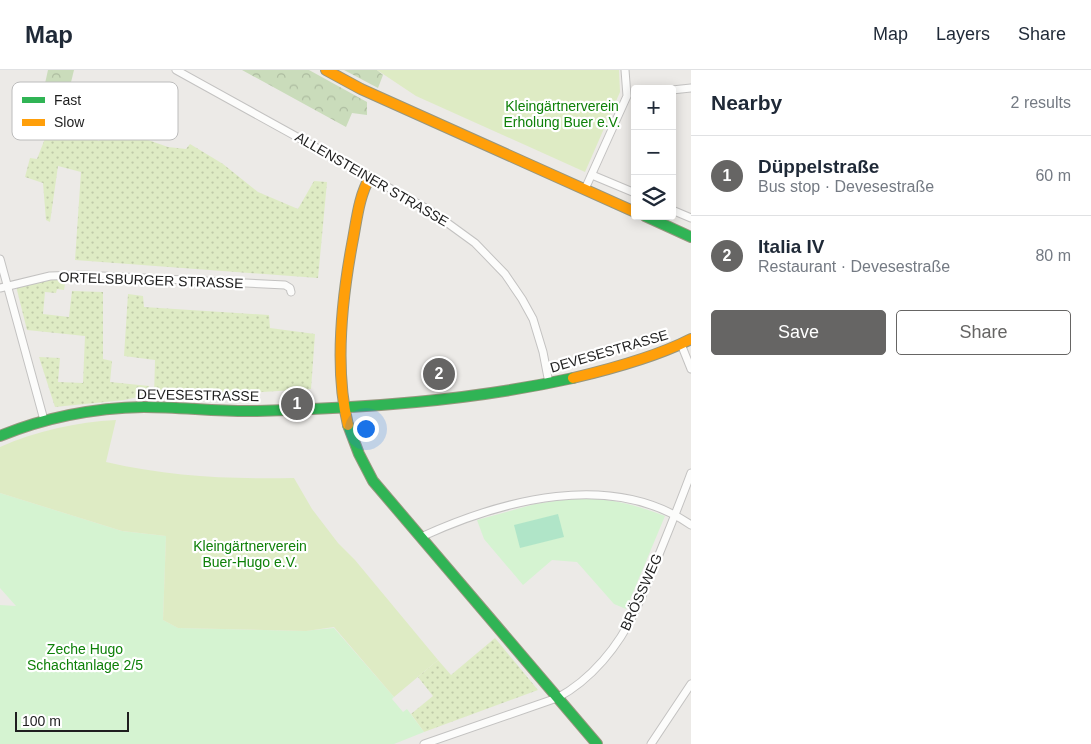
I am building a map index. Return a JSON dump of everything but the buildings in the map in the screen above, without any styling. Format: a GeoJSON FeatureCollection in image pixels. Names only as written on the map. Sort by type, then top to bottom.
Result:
{"type":"FeatureCollection","features":[{"type":"Feature","properties":{"kind":"street","name":"ALLENSTEINER STRASSE"},"geometry":{"type":"LineString","coordinates":[[176,70],[447,221],[475,243],[496,264],[534,319],[549,383]]}},
{"type":"Feature","properties":{"kind":"street"},"geometry":{"type":"LineString","coordinates":[[326,70],[370,93],[631,210]]}},
{"type":"Feature","properties":{"kind":"street"},"geometry":{"type":"LineString","coordinates":[[585,189],[631,96],[625,70]]}},
{"type":"Feature","properties":{"kind":"street"},"geometry":{"type":"LineString","coordinates":[[676,90],[691,88]]}},
{"type":"Feature","properties":{"kind":"street"},"geometry":{"type":"LineString","coordinates":[[592,174],[631,192]]}},
{"type":"Feature","properties":{"kind":"street"},"geometry":{"type":"LineString","coordinates":[[370,177],[365,185],[356,217],[345,287],[342,340],[344,407],[356,450],[373,481],[597,744]]}},
{"type":"Feature","properties":{"kind":"street"},"geometry":{"type":"LineString","coordinates":[[676,212],[691,218]]}},
{"type":"Feature","properties":{"kind":"street"},"geometry":{"type":"LineString","coordinates":[[654,220],[691,237]]}},
{"type":"Feature","properties":{"kind":"street"},"geometry":{"type":"LineString","coordinates":[[0,259],[3,287],[44,420]]}},
{"type":"Feature","properties":{"kind":"street","name":"ORTELSBURGER STRASSE"},"geometry":{"type":"LineString","coordinates":[[3,287],[50,276],[82,275],[285,284],[290,288],[291,292]]}},
{"type":"Feature","properties":{"kind":"street"},"geometry":{"type":"LineString","coordinates":[[686,342],[691,369]]}},
{"type":"Feature","properties":{"kind":"street","name":"DEVESESTRASSE"},"geometry":{"type":"LineString","coordinates":[[0,436],[44,420],[117,408],[251,411],[344,407],[449,399],[586,375],[686,342]]}},
{"type":"Feature","properties":{"kind":"street","name":"BRÖSSWEG"},"geometry":{"type":"LineString","coordinates":[[424,744],[557,698],[568,692],[594,670],[623,634],[636,609],[676,515],[691,473]]}},
{"type":"Feature","properties":{"kind":"street"},"geometry":{"type":"LineString","coordinates":[[421,537],[460,521],[500,508],[540,499],[580,494],[624,498],[676,515],[691,526]]}},
{"type":"Feature","properties":{"kind":"street"},"geometry":{"type":"LineString","coordinates":[[651,744],[691,684]]}},
{"type":"Feature","properties":{"kind":"green space"},"geometry":{"type":"Polygon","coordinates":[[[48,70],[74,70],[71,82],[45,82],[48,70]]]}},
{"type":"Feature","properties":{"kind":"green space"},"geometry":{"type":"Polygon","coordinates":[[[242,70],[309,70],[367,102],[367,115],[352,113],[346,127],[242,70]]]}},
{"type":"Feature","properties":{"kind":"green space"},"geometry":{"type":"Polygon","coordinates":[[[344,70],[377,70],[383,75],[378,88],[344,70]]]}},
{"type":"Feature","properties":{"kind":"green space","name":"Kleingärtnerverein Erholung Buer e.V."},"geometry":{"type":"Polygon","coordinates":[[[377,70],[619,70],[620,92],[585,172],[416,96],[377,70]]]}},
{"type":"Feature","properties":{"kind":"green space"},"geometry":{"type":"Polygon","coordinates":[[[44,140],[148,140],[168,147],[186,149],[190,144],[223,164],[258,192],[298,209],[314,181],[327,182],[318,278],[75,260],[81,172],[58,166],[50,222],[46,220],[43,183],[25,177],[30,158],[37,159],[44,140]]]}},
{"type":"Feature","properties":{"kind":"green space"},"geometry":{"type":"Polygon","coordinates":[[[66,278],[64,290],[57,289],[56,293],[45,292],[43,314],[69,317],[72,291],[103,292],[103,359],[112,361],[110,382],[149,386],[148,395],[124,400],[55,407],[39,357],[60,358],[58,382],[83,383],[85,336],[27,330],[16,286],[66,278]]]}},
{"type":"Feature","properties":{"kind":"green space"},"geometry":{"type":"Polygon","coordinates":[[[128,294],[143,296],[144,307],[269,315],[270,328],[315,334],[311,389],[231,394],[163,388],[154,396],[155,360],[124,356],[128,294]]]}},
{"type":"Feature","properties":{"kind":"green space","name":"Kleingärtnerverein Buer-Hugo e.V."},"geometry":{"type":"Polygon","coordinates":[[[116,420],[106,462],[154,471],[200,476],[294,478],[312,509],[338,543],[355,560],[438,660],[394,697],[334,627],[306,631],[178,628],[163,620],[166,536],[122,531],[0,493],[0,447],[28,436],[57,428],[116,420]]]}},
{"type":"Feature","properties":{"kind":"green space","name":"Zeche Hugo Schachtanlage 2/5"},"geometry":{"type":"Polygon","coordinates":[[[0,493],[122,531],[166,536],[163,620],[178,628],[303,631],[334,628],[394,697],[392,699],[403,712],[407,709],[424,732],[394,744],[0,744],[0,605],[16,606],[0,588],[0,493]]]}},
{"type":"Feature","properties":{"kind":"green space"},"geometry":{"type":"Polygon","coordinates":[[[576,498],[621,502],[665,516],[626,609],[614,604],[577,562],[552,560],[523,585],[484,539],[477,520],[535,504],[576,498]]]}},
{"type":"Feature","properties":{"kind":"green space"},"geometry":{"type":"Polygon","coordinates":[[[558,514],[564,537],[520,548],[514,525],[558,514]]]}},
{"type":"Feature","properties":{"kind":"green space"},"geometry":{"type":"Polygon","coordinates":[[[495,638],[538,690],[424,732],[411,714],[433,696],[418,677],[438,660],[451,675],[495,638]]]}},
{"type":"Feature","properties":{"kind":"traffic: fast"},"geometry":{"type":"LineString","coordinates":[[654,220],[691,237]]}},
{"type":"Feature","properties":{"kind":"traffic: fast"},"geometry":{"type":"LineString","coordinates":[[0,436],[53,419],[107,409],[144,407],[257,411],[337,408],[456,398],[573,378]]}},
{"type":"Feature","properties":{"kind":"traffic: fast"},"geometry":{"type":"LineString","coordinates":[[348,425],[359,454],[373,481],[597,744]]}},
{"type":"Feature","properties":{"kind":"traffic: slow"},"geometry":{"type":"LineString","coordinates":[[326,70],[361,89],[631,210]]}},
{"type":"Feature","properties":{"kind":"traffic: slow"},"geometry":{"type":"LineString","coordinates":[[348,425],[341,380],[343,308],[357,215],[363,192],[370,177]]}},
{"type":"Feature","properties":{"kind":"traffic: slow"},"geometry":{"type":"LineString","coordinates":[[573,378],[648,357],[691,339]]}},
{"type":"Feature","properties":{"kind":"place","name":"Italia IV"},"geometry":{"type":"Point","coordinates":[439,374]}},
{"type":"Feature","properties":{"kind":"place","name":"Düppelstraße"},"geometry":{"type":"Point","coordinates":[297,404]}}]}
